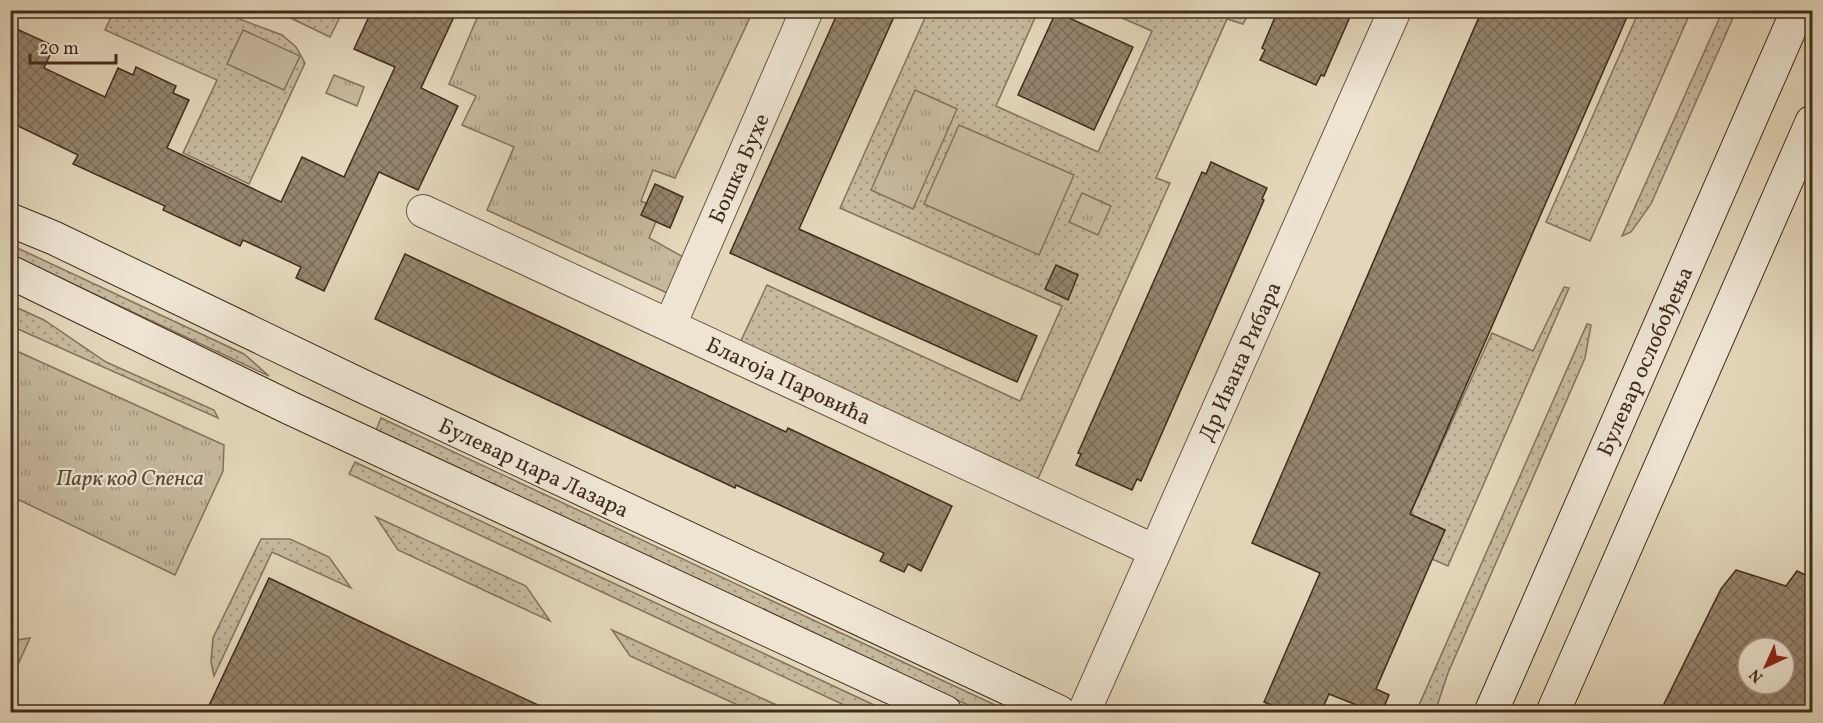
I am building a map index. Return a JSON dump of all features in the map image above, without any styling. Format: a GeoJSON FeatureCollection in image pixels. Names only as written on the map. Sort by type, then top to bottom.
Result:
{"type":"FeatureCollection","features":[{"type":"Feature","properties":{"kind":"main road","name":"Булевар ослобођења"},"geometry":{"type":"LineString","coordinates":[[1491,712],[1798,10]]}},
{"type":"Feature","properties":{"kind":"main road"},"geometry":{"type":"LineString","coordinates":[[1553,712],[1812,122]]}},
{"type":"Feature","properties":{"kind":"main road","name":"Булевар цара Лазара"},"geometry":{"type":"LineString","coordinates":[[10,220],[54,238],[360,385],[1059,712]]}},
{"type":"Feature","properties":{"kind":"main road"},"geometry":{"type":"LineString","coordinates":[[10,272],[290,408],[945,712]]}},
{"type":"Feature","properties":{"kind":"main road"},"geometry":{"type":"LineString","coordinates":[[10,293],[74,304]]}},
{"type":"Feature","properties":{"kind":"street","name":"Бошка Бухе"},"geometry":{"type":"LineString","coordinates":[[670,325],[807,10]]}},
{"type":"Feature","properties":{"kind":"street","name":"Др Ивана Рибара"},"geometry":{"type":"LineString","coordinates":[[1084,712],[1395,10]]}},
{"type":"Feature","properties":{"kind":"street","name":"Благоја Паровића"},"geometry":{"type":"LineString","coordinates":[[423,211],[1155,551]]}},
{"type":"Feature","properties":{"kind":"green space"},"geometry":{"type":"Polygon","coordinates":[[[1032,10],[1037,13],[996,106],[1098,152],[1152,31],[1106,11],[1250,11],[1243,24],[1227,19],[1156,178],[1170,183],[1036,483],[738,347],[767,285],[1020,401],[1062,306],[840,208],[928,11],[1032,10]]]}},
{"type":"Feature","properties":{"kind":"green space"},"geometry":{"type":"Polygon","coordinates":[[[1723,10],[1736,11],[1651,204],[1631,232],[1622,236],[1723,10]]]}},
{"type":"Feature","properties":{"kind":"green space"},"geometry":{"type":"Polygon","coordinates":[[[114,11],[218,11],[282,35],[296,47],[305,63],[249,184],[183,153],[217,80],[105,30],[114,11]]]}},
{"type":"Feature","properties":{"kind":"green space"},"geometry":{"type":"Polygon","coordinates":[[[276,11],[343,11],[330,37],[276,11]]]}},
{"type":"Feature","properties":{"kind":"green space"},"geometry":{"type":"Polygon","coordinates":[[[480,11],[753,11],[675,178],[653,170],[641,201],[661,210],[649,238],[692,262],[676,297],[487,210],[514,147],[462,125],[476,96],[449,84],[480,11]]]}},
{"type":"Feature","properties":{"kind":"green space"},"geometry":{"type":"Polygon","coordinates":[[[1639,11],[1691,11],[1590,241],[1546,222],[1639,11]]]}},
{"type":"Feature","properties":{"kind":"green space"},"geometry":{"type":"Polygon","coordinates":[[[243,30],[300,56],[284,90],[227,64],[243,30]]]}},
{"type":"Feature","properties":{"kind":"green space"},"geometry":{"type":"Polygon","coordinates":[[[334,75],[364,87],[357,106],[326,93],[334,75]]]}},
{"type":"Feature","properties":{"kind":"green space"},"geometry":{"type":"Polygon","coordinates":[[[915,90],[957,109],[913,209],[871,190],[915,90]]]}},
{"type":"Feature","properties":{"kind":"green space"},"geometry":{"type":"Polygon","coordinates":[[[959,125],[1074,175],[1039,255],[924,204],[959,125]]]}},
{"type":"Feature","properties":{"kind":"green space"},"geometry":{"type":"Polygon","coordinates":[[[1082,193],[1111,206],[1098,235],[1069,222],[1082,193]]]}},
{"type":"Feature","properties":{"kind":"green space"},"geometry":{"type":"Polygon","coordinates":[[[11,245],[244,354],[269,376],[11,255],[11,245]]]}},
{"type":"Feature","properties":{"kind":"green space"},"geometry":{"type":"Polygon","coordinates":[[[1564,287],[1569,288],[1448,566],[1432,559],[1445,530],[1410,514],[1492,333],[1533,351],[1564,287]]]}},
{"type":"Feature","properties":{"kind":"green space"},"geometry":{"type":"Polygon","coordinates":[[[11,305],[44,320],[106,362],[214,410],[218,418],[11,326],[11,305]]]}},
{"type":"Feature","properties":{"kind":"green space"},"geometry":{"type":"Polygon","coordinates":[[[1587,324],[1591,325],[1585,358],[1448,673],[1435,712],[1416,712],[1587,324]]]}},
{"type":"Feature","properties":{"kind":"green space","name":"Парк код Спенса"},"geometry":{"type":"Polygon","coordinates":[[[10,348],[224,445],[223,471],[175,575],[11,496],[10,348]]]}},
{"type":"Feature","properties":{"kind":"green space"},"geometry":{"type":"Polygon","coordinates":[[[381,418],[1010,712],[983,712],[376,430],[381,418]]]}},
{"type":"Feature","properties":{"kind":"green space"},"geometry":{"type":"Polygon","coordinates":[[[355,462],[889,712],[859,712],[349,474],[355,462]]]}},
{"type":"Feature","properties":{"kind":"green space"},"geometry":{"type":"Polygon","coordinates":[[[376,517],[526,586],[550,621],[398,550],[376,517]]]}},
{"type":"Feature","properties":{"kind":"green space"},"geometry":{"type":"Polygon","coordinates":[[[261,539],[290,539],[329,557],[351,588],[272,552],[214,676],[211,662],[213,638],[261,539]]]}},
{"type":"Feature","properties":{"kind":"green space"},"geometry":{"type":"Polygon","coordinates":[[[612,630],[792,712],[753,712],[630,656],[612,630]]]}},
{"type":"Feature","properties":{"kind":"green space"},"geometry":{"type":"Polygon","coordinates":[[[30,638],[11,680],[11,641],[30,638]]]}},
{"type":"Feature","properties":{"kind":"building"},"geometry":{"type":"Polygon","coordinates":[[[372,10],[457,10],[421,88],[458,106],[418,190],[379,172],[324,291],[296,278],[301,267],[243,240],[240,246],[163,210],[165,206],[73,164],[78,155],[10,122],[10,26],[54,46],[44,68],[105,97],[118,68],[133,75],[136,67],[176,86],[173,93],[189,100],[167,148],[281,202],[302,157],[344,177],[395,67],[354,49],[372,10]]]}},
{"type":"Feature","properties":{"kind":"building"},"geometry":{"type":"Polygon","coordinates":[[[839,10],[897,10],[799,229],[1037,336],[1017,382],[730,253],[839,10]]]}},
{"type":"Feature","properties":{"kind":"building"},"geometry":{"type":"Polygon","coordinates":[[[1278,10],[1353,10],[1324,76],[1321,75],[1316,85],[1260,60],[1265,50],[1262,48],[1278,10]]]}},
{"type":"Feature","properties":{"kind":"building"},"geometry":{"type":"Polygon","coordinates":[[[1482,10],[1630,10],[1410,514],[1445,530],[1376,689],[1389,695],[1382,712],[1374,712],[1329,694],[1321,712],[1288,712],[1264,702],[1320,573],[1252,543],[1482,10]]]}},
{"type":"Feature","properties":{"kind":"building"},"geometry":{"type":"Polygon","coordinates":[[[1056,12],[1133,47],[1094,130],[1018,95],[1056,12]]]}},
{"type":"Feature","properties":{"kind":"building"},"geometry":{"type":"Polygon","coordinates":[[[1211,162],[1267,188],[1262,199],[1264,200],[1141,481],[1137,479],[1132,490],[1076,465],[1081,454],[1078,453],[1202,172],[1206,174],[1211,162]]]}},
{"type":"Feature","properties":{"kind":"building"},"geometry":{"type":"Polygon","coordinates":[[[655,184],[683,197],[670,228],[641,215],[655,184]]]}},
{"type":"Feature","properties":{"kind":"building"},"geometry":{"type":"Polygon","coordinates":[[[405,254],[786,432],[788,428],[952,506],[921,571],[908,564],[904,572],[880,561],[884,553],[736,485],[735,488],[375,319],[405,254]]]}},
{"type":"Feature","properties":{"kind":"building"},"geometry":{"type":"Polygon","coordinates":[[[1056,265],[1078,275],[1068,300],[1045,289],[1056,265]]]}},
{"type":"Feature","properties":{"kind":"building"},"geometry":{"type":"Polygon","coordinates":[[[1736,570],[1786,586],[1797,571],[1812,578],[1812,712],[1660,712],[1721,589],[1736,570]]]}},
{"type":"Feature","properties":{"kind":"building"},"geometry":{"type":"Polygon","coordinates":[[[269,578],[407,644],[553,712],[206,712],[269,578]]]}}]}
